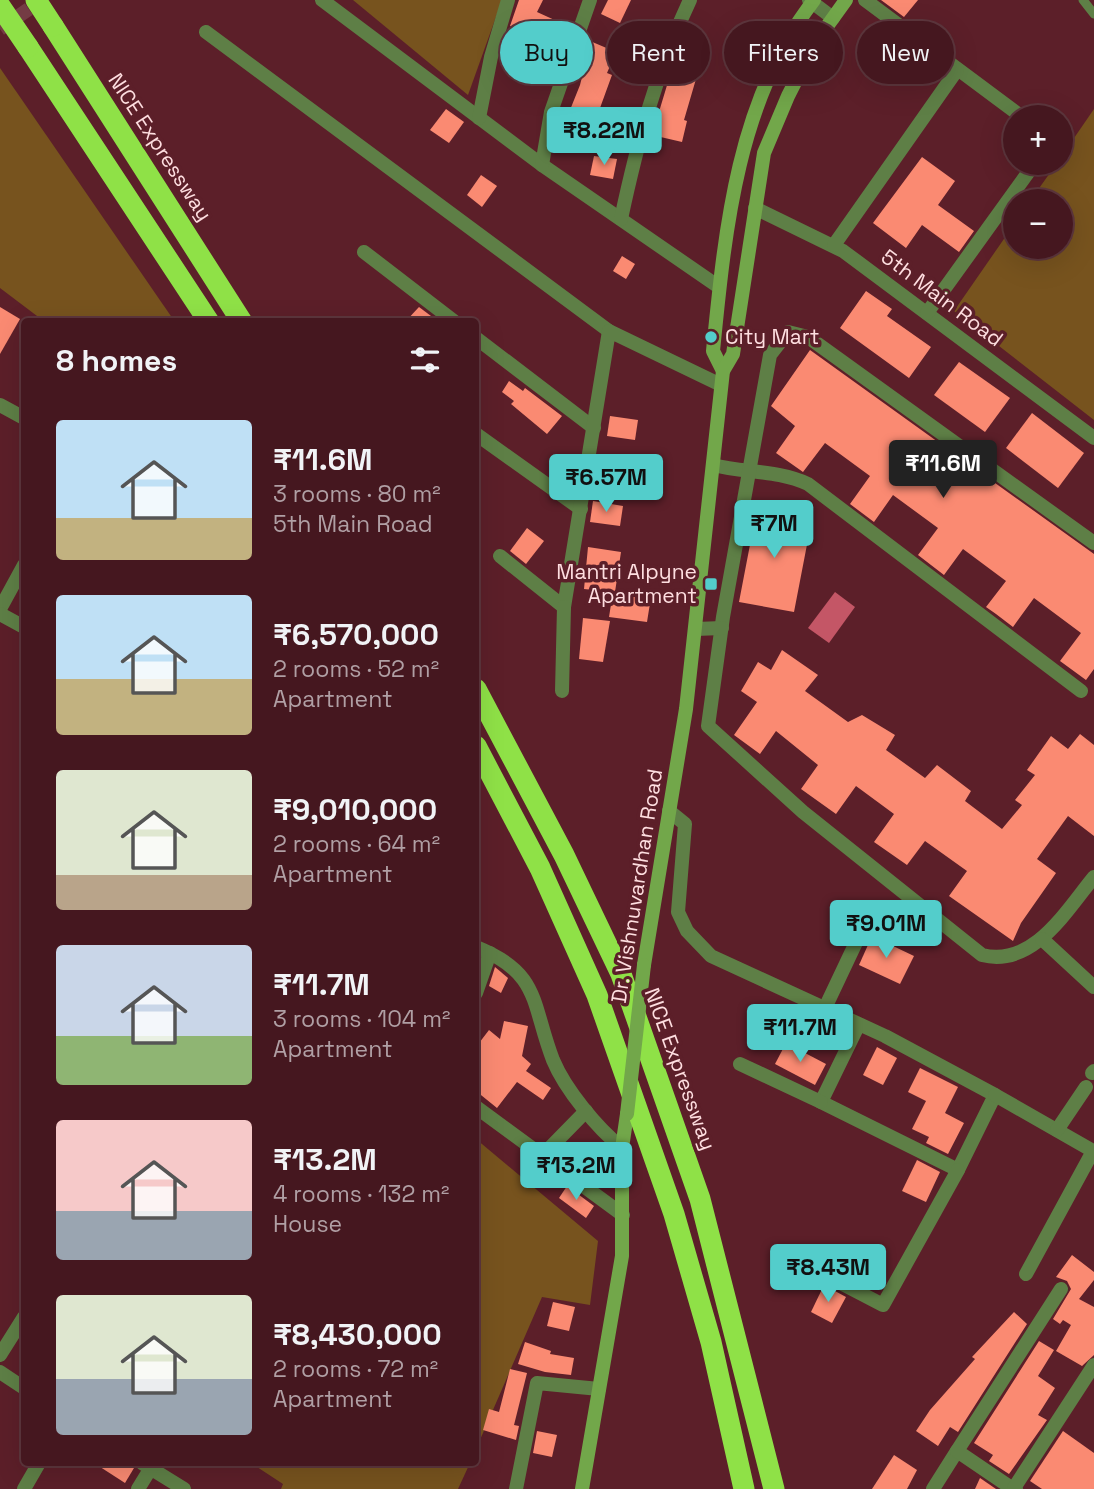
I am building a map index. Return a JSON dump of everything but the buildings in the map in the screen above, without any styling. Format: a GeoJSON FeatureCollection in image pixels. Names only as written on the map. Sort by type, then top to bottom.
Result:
{"type":"FeatureCollection","features":[{"type":"Feature","properties":{"kind":"highway","name":"NICE Expressway"},"geometry":{"type":"LineString","coordinates":[[36,0],[239,318]]}},
{"type":"Feature","properties":{"kind":"highway"},"geometry":{"type":"LineString","coordinates":[[0,6],[206,318]]}},
{"type":"Feature","properties":{"kind":"highway","name":"NICE Expressway"},"geometry":{"type":"LineString","coordinates":[[479,695],[564,855],[621,974],[700,1199],[774,1489]]}},
{"type":"Feature","properties":{"kind":"highway"},"geometry":{"type":"LineString","coordinates":[[479,752],[540,868],[601,1007],[674,1214],[711,1342],[744,1489]]}},
{"type":"Feature","properties":{"kind":"main road","name":"Dr. Vishnuvardhan Road"},"geometry":{"type":"LineString","coordinates":[[582,1489],[622,1256],[622,1148],[644,965],[686,709],[722,378],[733,354],[764,153],[788,96],[815,43],[846,0]]}},
{"type":"Feature","properties":{"kind":"main road","name":"Dr. Vishnuvardhan Road"},"geometry":{"type":"LineString","coordinates":[[722,378],[713,351],[733,191],[755,110],[784,49],[812,1]]}},
{"type":"Feature","properties":{"kind":"street"},"geometry":{"type":"LineString","coordinates":[[322,0],[478,118],[719,287]]}},
{"type":"Feature","properties":{"kind":"street"},"geometry":{"type":"LineString","coordinates":[[478,118],[491,57],[508,0]]}},
{"type":"Feature","properties":{"kind":"street"},"geometry":{"type":"LineString","coordinates":[[542,164],[551,112],[590,0]]}},
{"type":"Feature","properties":{"kind":"street"},"geometry":{"type":"LineString","coordinates":[[621,219],[634,158],[646,119],[674,33],[690,0]]}},
{"type":"Feature","properties":{"kind":"street"},"geometry":{"type":"LineString","coordinates":[[865,0],[1006,105]]}},
{"type":"Feature","properties":{"kind":"street"},"geometry":{"type":"LineString","coordinates":[[812,1],[833,18]]}},
{"type":"Feature","properties":{"kind":"street"},"geometry":{"type":"LineString","coordinates":[[206,32],[609,331],[722,378]]}},
{"type":"Feature","properties":{"kind":"street"},"geometry":{"type":"LineString","coordinates":[[834,245],[957,70]]}},
{"type":"Feature","properties":{"kind":"street"},"geometry":{"type":"LineString","coordinates":[[927,313],[1026,175]]}},
{"type":"Feature","properties":{"kind":"street","name":"5th Main Road"},"geometry":{"type":"LineString","coordinates":[[755,208],[834,245],[1094,438]]}},
{"type":"Feature","properties":{"kind":"street"},"geometry":{"type":"LineString","coordinates":[[364,252],[450,318]]}},
{"type":"Feature","properties":{"kind":"street"},"geometry":{"type":"LineString","coordinates":[[562,691],[565,607],[609,331]]}},
{"type":"Feature","properties":{"kind":"street"},"geometry":{"type":"LineString","coordinates":[[1094,543],[808,337],[789,332],[770,355],[722,628],[708,726],[803,812],[982,955],[999,960],[1016,955],[1042,939],[1094,877]]}},
{"type":"Feature","properties":{"kind":"street"},"geometry":{"type":"LineString","coordinates":[[479,340],[594,428]]}},
{"type":"Feature","properties":{"kind":"street"},"geometry":{"type":"LineString","coordinates":[[0,405],[21,416]]}},
{"type":"Feature","properties":{"kind":"street"},"geometry":{"type":"LineString","coordinates":[[479,436],[581,509]]}},
{"type":"Feature","properties":{"kind":"street"},"geometry":{"type":"LineString","coordinates":[[713,465],[750,472],[785,474],[808,484],[1080,691]]}},
{"type":"Feature","properties":{"kind":"street"},"geometry":{"type":"LineString","coordinates":[[500,556],[565,607]]}},
{"type":"Feature","properties":{"kind":"street"},"geometry":{"type":"LineString","coordinates":[[21,571],[0,611],[21,625]]}},
{"type":"Feature","properties":{"kind":"street"},"geometry":{"type":"LineString","coordinates":[[696,629],[722,628]]}},
{"type":"Feature","properties":{"kind":"street"},"geometry":{"type":"LineString","coordinates":[[668,811],[685,824],[678,912],[687,931],[711,956],[859,1024],[995,1095],[1094,1151],[1026,1274]]}},
{"type":"Feature","properties":{"kind":"street"},"geometry":{"type":"LineString","coordinates":[[825,1008],[860,934]]}},
{"type":"Feature","properties":{"kind":"street"},"geometry":{"type":"LineString","coordinates":[[1042,939],[1094,987]]}},
{"type":"Feature","properties":{"kind":"street"},"geometry":{"type":"LineString","coordinates":[[479,948],[516,967],[532,992],[554,1062],[586,1111],[605,1134],[622,1148]]}},
{"type":"Feature","properties":{"kind":"street"},"geometry":{"type":"LineString","coordinates":[[479,984],[490,953]]}},
{"type":"Feature","properties":{"kind":"street"},"geometry":{"type":"LineString","coordinates":[[821,1102],[859,1024]]}},
{"type":"Feature","properties":{"kind":"street"},"geometry":{"type":"LineString","coordinates":[[740,1064],[958,1170]]}},
{"type":"Feature","properties":{"kind":"street"},"geometry":{"type":"LineString","coordinates":[[1057,1130],[1086,1087]]}},
{"type":"Feature","properties":{"kind":"street"},"geometry":{"type":"LineString","coordinates":[[810,1267],[883,1305],[958,1170],[995,1095]]}},
{"type":"Feature","properties":{"kind":"street"},"geometry":{"type":"LineString","coordinates":[[479,1109],[623,1215]]}},
{"type":"Feature","properties":{"kind":"street"},"geometry":{"type":"LineString","coordinates":[[541,1157],[586,1111]]}},
{"type":"Feature","properties":{"kind":"street"},"geometry":{"type":"LineString","coordinates":[[933,1489],[1061,1289]]}},
{"type":"Feature","properties":{"kind":"street"},"geometry":{"type":"LineString","coordinates":[[0,1355],[21,1322]]}},
{"type":"Feature","properties":{"kind":"street"},"geometry":{"type":"LineString","coordinates":[[957,1451],[1014,1489],[1094,1365]]}},
{"type":"Feature","properties":{"kind":"street"},"geometry":{"type":"LineString","coordinates":[[0,1372],[21,1386]]}},
{"type":"Feature","properties":{"kind":"street"},"geometry":{"type":"LineString","coordinates":[[516,1489],[537,1383],[599,1389]]}},
{"type":"Feature","properties":{"kind":"street"},"geometry":{"type":"LineString","coordinates":[[24,1489],[37,1466]]}},
{"type":"Feature","properties":{"kind":"street"},"geometry":{"type":"LineString","coordinates":[[138,1489],[148,1466]]}},
{"type":"Feature","properties":{"kind":"street"},"geometry":{"type":"LineString","coordinates":[[150,1466],[184,1489]]}},
{"type":"Feature","properties":{"kind":"lane"},"geometry":{"type":"LineString","coordinates":[[1083,0],[1094,14]]}},
{"type":"Feature","properties":{"kind":"shaded area"},"geometry":{"type":"Polygon","coordinates":[[[353,0],[502,0],[468,95],[353,0]]]}},
{"type":"Feature","properties":{"kind":"shaded area"},"geometry":{"type":"Polygon","coordinates":[[[0,68],[172,318],[40,318],[0,288],[0,68]]]}},
{"type":"Feature","properties":{"kind":"shaded area"},"geometry":{"type":"Polygon","coordinates":[[[1094,109],[1094,420],[954,311],[1003,240],[1003,259],[1073,259],[1073,189],[1039,189],[1048,175],[1073,175],[1073,140],[1094,109]]]}},
{"type":"Feature","properties":{"kind":"shaded area"},"geometry":{"type":"Polygon","coordinates":[[[835,592],[855,607],[829,643],[808,628],[835,592]]]}},
{"type":"Feature","properties":{"kind":"shaded area"},"geometry":{"type":"Polygon","coordinates":[[[479,1142],[598,1241],[590,1305],[542,1297],[479,1442],[479,1142]]]}},
{"type":"Feature","properties":{"kind":"shaded area"},"geometry":{"type":"Polygon","coordinates":[[[256,1466],[469,1466],[458,1489],[281,1489],[283,1484],[256,1466]]]}},
{"type":"Feature","properties":{"kind":"tunnel"},"geometry":{"type":"LineString","coordinates":[[0,29],[42,0]]}},
{"type":"Feature","properties":{"kind":"place","name":"City Mart"},"geometry":{"type":"Point","coordinates":[711,337]}},
{"type":"Feature","properties":{"kind":"place","name":"Mantri Alpyne Apartment"},"geometry":{"type":"Point","coordinates":[711,584]}}]}
